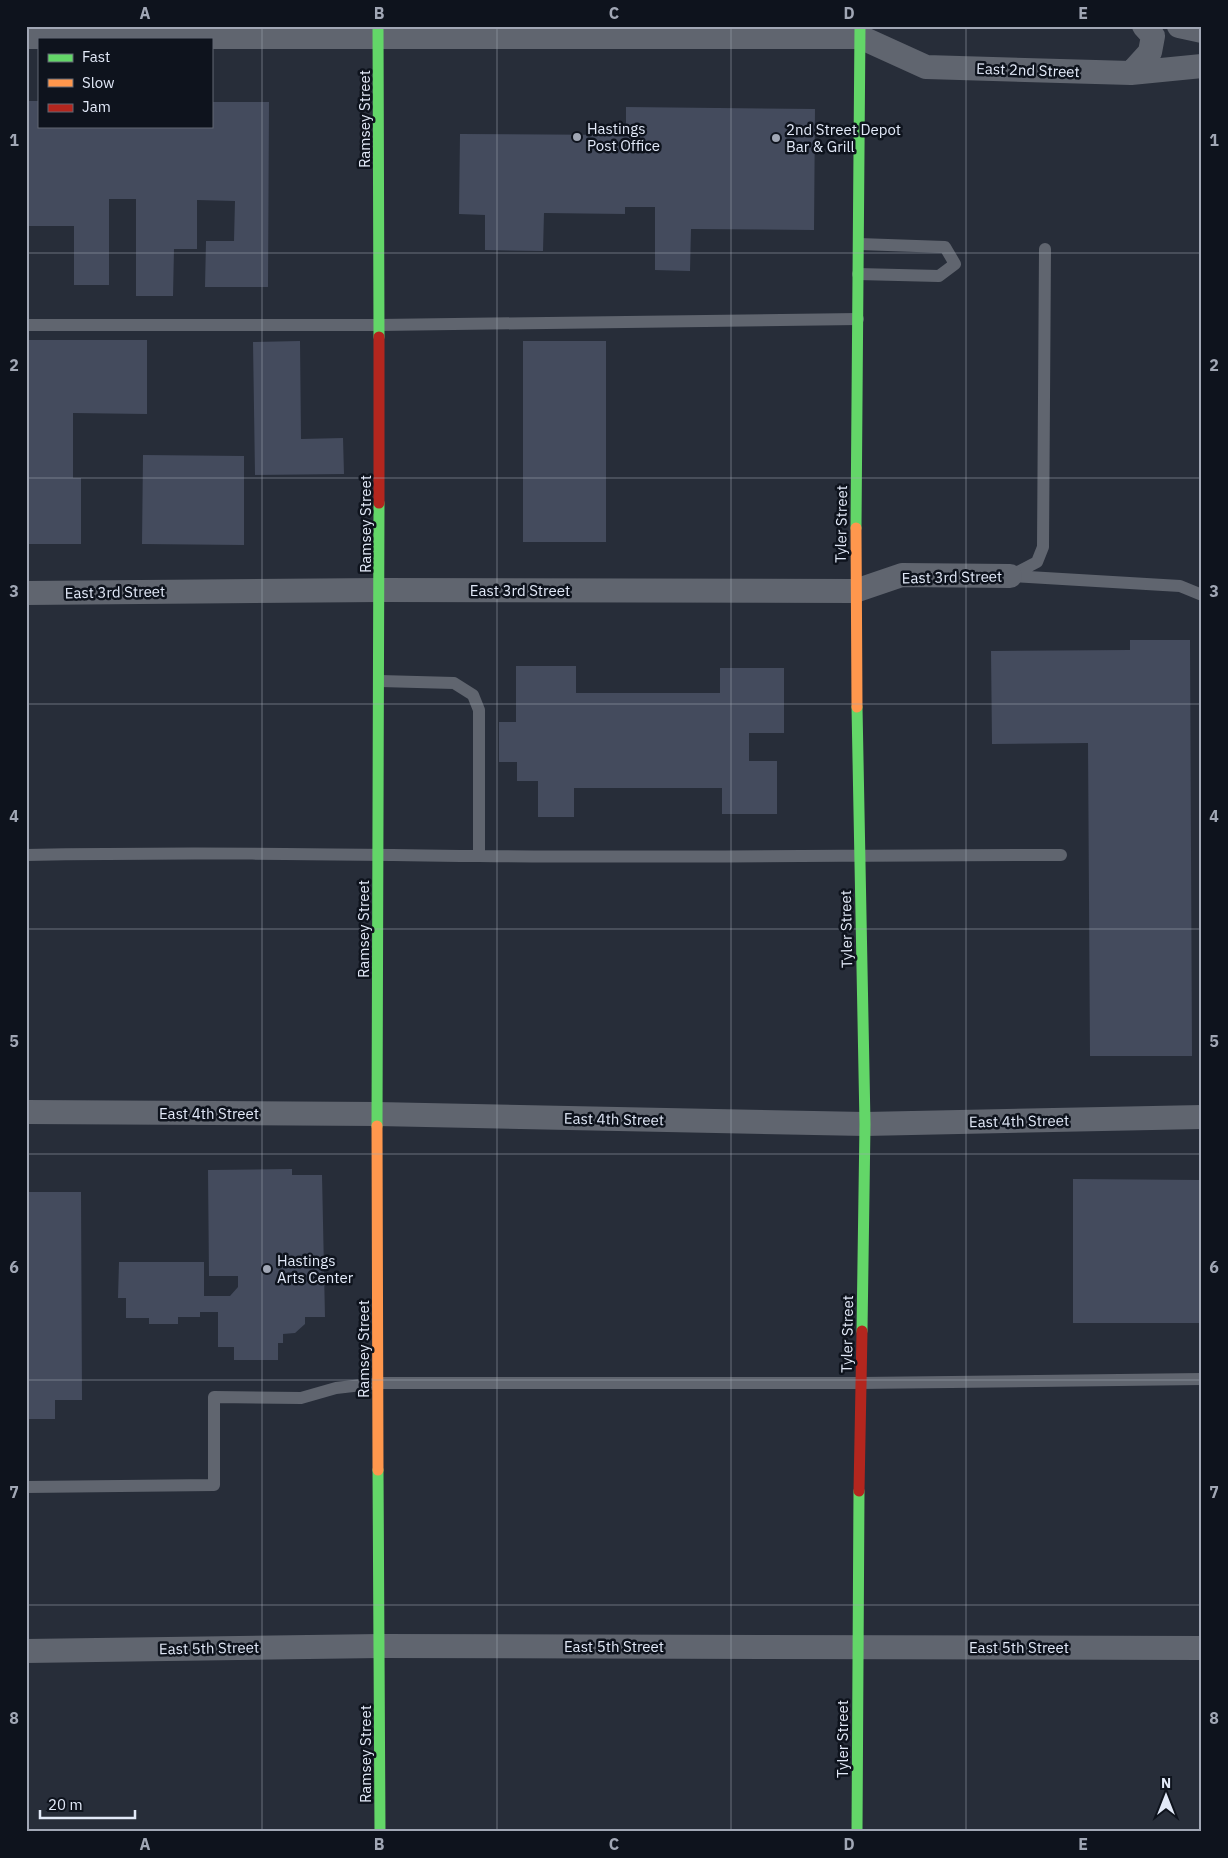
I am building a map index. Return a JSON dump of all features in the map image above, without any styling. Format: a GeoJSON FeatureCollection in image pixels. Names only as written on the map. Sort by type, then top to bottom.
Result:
{"type":"FeatureCollection","features":[{"type":"Feature","properties":{"kind":"street","name":"East 2nd Street"},"geometry":{"type":"LineString","coordinates":[[26,37],[378,32],[860,32],[882,26]]}},
{"type":"Feature","properties":{"kind":"street"},"geometry":{"type":"LineString","coordinates":[[1131,73],[1150,52],[1153,36],[1144,26]]}},
{"type":"Feature","properties":{"kind":"street"},"geometry":{"type":"LineString","coordinates":[[1178,26],[1202,31]]}},
{"type":"Feature","properties":{"kind":"street","name":"Ramsey Street"},"geometry":{"type":"LineString","coordinates":[[378,32],[380,681],[377,1114],[380,1832]]}},
{"type":"Feature","properties":{"kind":"street","name":"East 2nd Street"},"geometry":{"type":"LineString","coordinates":[[860,32],[926,67],[1131,73],[1202,66]]}},
{"type":"Feature","properties":{"kind":"street","name":"Tyler Street"},"geometry":{"type":"LineString","coordinates":[[856,1832],[865,1124],[855,591],[860,32]]}},
{"type":"Feature","properties":{"kind":"street","name":"East 3rd Street"},"geometry":{"type":"LineString","coordinates":[[26,593],[380,590],[855,591],[902,575],[1010,576]]}},
{"type":"Feature","properties":{"kind":"street","name":"East 4th Street"},"geometry":{"type":"LineString","coordinates":[[26,1112],[377,1114],[865,1124],[1202,1117]]}},
{"type":"Feature","properties":{"kind":"street","name":"East 5th Street"},"geometry":{"type":"LineString","coordinates":[[26,1651],[380,1646],[1202,1648]]}},
{"type":"Feature","properties":{"kind":"lane"},"geometry":{"type":"LineString","coordinates":[[858,274],[939,276],[955,264],[945,247],[859,244]]}},
{"type":"Feature","properties":{"kind":"lane"},"geometry":{"type":"LineString","coordinates":[[1010,576],[1037,562],[1043,548],[1045,249]]}},
{"type":"Feature","properties":{"kind":"lane"},"geometry":{"type":"LineString","coordinates":[[26,325],[379,326],[858,319]]}},
{"type":"Feature","properties":{"kind":"lane"},"geometry":{"type":"LineString","coordinates":[[1010,576],[1180,586],[1202,596]]}},
{"type":"Feature","properties":{"kind":"lane"},"geometry":{"type":"LineString","coordinates":[[380,681],[454,683],[473,695],[480,710],[480,856]]}},
{"type":"Feature","properties":{"kind":"lane"},"geometry":{"type":"LineString","coordinates":[[26,855],[114,853],[480,856],[1062,855]]}},
{"type":"Feature","properties":{"kind":"lane"},"geometry":{"type":"LineString","coordinates":[[26,1487],[214,1485],[214,1397],[301,1398],[336,1388],[379,1383],[861,1383],[1202,1379]]}},
{"type":"Feature","properties":{"kind":"building"},"geometry":{"type":"Polygon","coordinates":[[[26,101],[38,101],[38,128],[212,128],[212,102],[269,102],[268,287],[205,287],[206,241],[234,241],[235,201],[197,200],[197,249],[174,249],[173,296],[136,296],[136,199],[109,199],[109,285],[74,285],[74,226],[26,226],[26,101]]]}},
{"type":"Feature","properties":{"kind":"building"},"geometry":{"type":"Polygon","coordinates":[[[626,107],[815,109],[814,230],[691,229],[690,271],[655,270],[655,207],[625,207],[625,214],[544,213],[543,251],[485,250],[485,215],[459,214],[460,134],[626,135],[626,107]]]}},
{"type":"Feature","properties":{"kind":"building"},"geometry":{"type":"Polygon","coordinates":[[[26,340],[147,340],[147,414],[73,413],[73,478],[81,478],[81,544],[26,544],[26,340]]]}},
{"type":"Feature","properties":{"kind":"building"},"geometry":{"type":"Polygon","coordinates":[[[300,341],[301,439],[343,438],[344,474],[255,475],[253,342],[300,341]]]}},
{"type":"Feature","properties":{"kind":"building"},"geometry":{"type":"Polygon","coordinates":[[[523,341],[606,341],[606,542],[523,542],[523,341]]]}},
{"type":"Feature","properties":{"kind":"building"},"geometry":{"type":"Polygon","coordinates":[[[143,455],[244,456],[244,545],[142,544],[143,455]]]}},
{"type":"Feature","properties":{"kind":"building"},"geometry":{"type":"Polygon","coordinates":[[[1130,640],[1190,640],[1192,1056],[1090,1056],[1088,743],[992,744],[991,651],[1130,650],[1130,640]]]}},
{"type":"Feature","properties":{"kind":"building"},"geometry":{"type":"Polygon","coordinates":[[[516,666],[576,666],[576,693],[720,693],[720,668],[784,668],[784,733],[749,733],[749,761],[777,761],[777,814],[722,814],[722,788],[574,788],[574,817],[538,817],[538,781],[517,781],[517,762],[499,762],[499,722],[516,722],[516,666]]]}},
{"type":"Feature","properties":{"kind":"building","name":"Hastings Arts Center"},"geometry":{"type":"Polygon","coordinates":[[[292,1169],[292,1175],[322,1175],[325,1317],[305,1317],[305,1324],[295,1333],[283,1334],[283,1343],[278,1343],[278,1360],[234,1360],[234,1347],[218,1347],[218,1312],[200,1312],[200,1317],[178,1317],[178,1324],[149,1324],[149,1318],[126,1318],[126,1298],[118,1298],[119,1262],[204,1262],[204,1296],[230,1296],[238,1287],[238,1276],[209,1276],[208,1170],[292,1169]]]}},
{"type":"Feature","properties":{"kind":"building"},"geometry":{"type":"Polygon","coordinates":[[[1073,1179],[1202,1180],[1202,1323],[1073,1323],[1073,1179]]]}},
{"type":"Feature","properties":{"kind":"building"},"geometry":{"type":"Polygon","coordinates":[[[26,1192],[81,1192],[82,1400],[55,1400],[55,1419],[26,1419],[26,1192]]]}},
{"type":"Feature","properties":{"kind":"traffic: fast"},"geometry":{"type":"LineString","coordinates":[[378,26],[379,337]]}},
{"type":"Feature","properties":{"kind":"traffic: fast"},"geometry":{"type":"LineString","coordinates":[[856,528],[860,26]]}},
{"type":"Feature","properties":{"kind":"traffic: fast"},"geometry":{"type":"LineString","coordinates":[[377,1126],[379,503]]}},
{"type":"Feature","properties":{"kind":"traffic: fast"},"geometry":{"type":"LineString","coordinates":[[857,707],[865,1124],[862,1331]]}},
{"type":"Feature","properties":{"kind":"traffic: fast"},"geometry":{"type":"LineString","coordinates":[[378,1470],[380,1832]]}},
{"type":"Feature","properties":{"kind":"traffic: fast"},"geometry":{"type":"LineString","coordinates":[[857,1832],[859,1491]]}},
{"type":"Feature","properties":{"kind":"traffic: slow"},"geometry":{"type":"LineString","coordinates":[[856,528],[857,707]]}},
{"type":"Feature","properties":{"kind":"traffic: slow"},"geometry":{"type":"LineString","coordinates":[[377,1126],[378,1470]]}},
{"type":"Feature","properties":{"kind":"traffic: jam"},"geometry":{"type":"LineString","coordinates":[[379,337],[379,503]]}},
{"type":"Feature","properties":{"kind":"traffic: jam"},"geometry":{"type":"LineString","coordinates":[[859,1491],[862,1331]]}},
{"type":"Feature","properties":{"kind":"place","name":"Hastings Post Office"},"geometry":{"type":"Point","coordinates":[577,137]}},
{"type":"Feature","properties":{"kind":"place","name":"2nd Street Depot Bar & Grill"},"geometry":{"type":"Point","coordinates":[776,138]}},
{"type":"Feature","properties":{"kind":"place","name":"Hastings Arts Center"},"geometry":{"type":"Point","coordinates":[267,1269]}}]}
